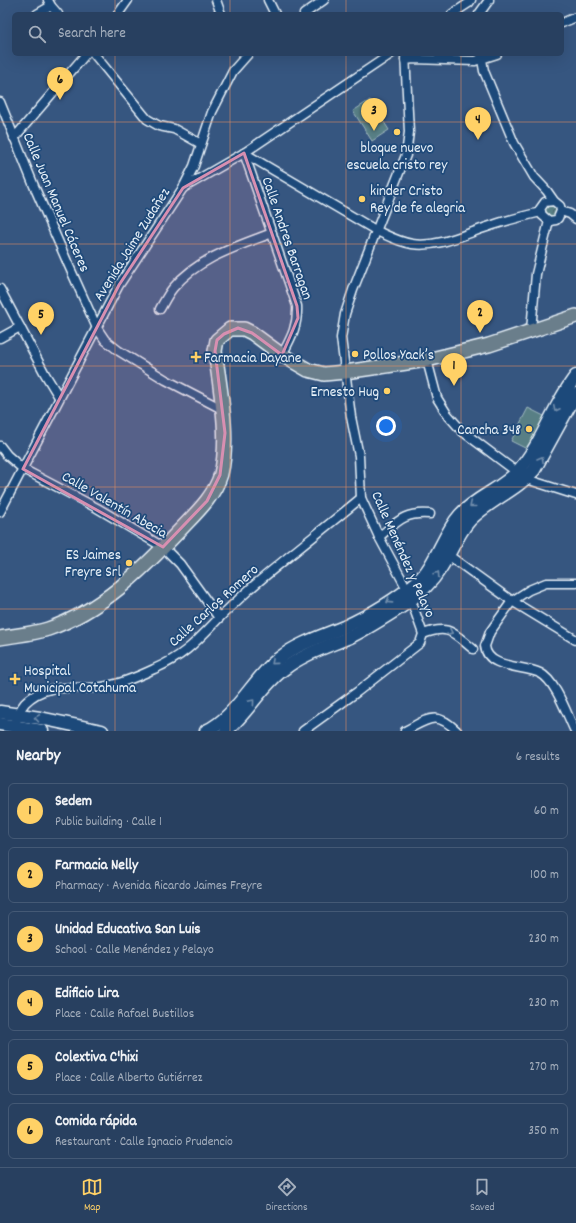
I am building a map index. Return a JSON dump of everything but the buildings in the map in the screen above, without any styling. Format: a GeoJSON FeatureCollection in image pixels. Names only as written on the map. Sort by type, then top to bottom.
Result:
{"type":"FeatureCollection","features":[{"type":"Feature","properties":{"kind":"main road"},"geometry":{"type":"LineString","coordinates":[[0,638],[48,629],[79,615],[105,599],[122,587],[164,547],[207,501],[214,491],[220,475],[224,455],[225,433],[215,351],[217,340],[230,329],[244,329],[308,370],[324,374],[427,360],[489,345],[576,316]]}},
{"type":"Feature","properties":{"kind":"street"},"geometry":{"type":"LineString","coordinates":[[119,12],[128,0]]}},
{"type":"Feature","properties":{"kind":"street"},"geometry":{"type":"LineString","coordinates":[[216,0],[220,12]]}},
{"type":"Feature","properties":{"kind":"street"},"geometry":{"type":"LineString","coordinates":[[268,0],[274,12]]}},
{"type":"Feature","properties":{"kind":"street"},"geometry":{"type":"LineString","coordinates":[[307,12],[324,0]]}},
{"type":"Feature","properties":{"kind":"street"},"geometry":{"type":"LineString","coordinates":[[481,12],[490,0]]}},
{"type":"Feature","properties":{"kind":"street"},"geometry":{"type":"LineString","coordinates":[[455,12],[471,1],[474,12]]}},
{"type":"Feature","properties":{"kind":"street"},"geometry":{"type":"LineString","coordinates":[[39,12],[50,3],[57,12]]}},
{"type":"Feature","properties":{"kind":"street"},"geometry":{"type":"LineString","coordinates":[[564,23],[576,17]]}},
{"type":"Feature","properties":{"kind":"street"},"geometry":{"type":"LineString","coordinates":[[14,138],[84,56]]}},
{"type":"Feature","properties":{"kind":"street"},"geometry":{"type":"LineString","coordinates":[[96,56],[147,119],[158,126],[174,129],[201,144]]}},
{"type":"Feature","properties":{"kind":"street"},"geometry":{"type":"LineString","coordinates":[[183,188],[194,166],[212,112],[233,71],[244,56]]}},
{"type":"Feature","properties":{"kind":"street","name":"Avenida Jaime Zudañez"},"geometry":{"type":"LineString","coordinates":[[0,512],[119,285],[183,188],[244,153],[388,56]]}},
{"type":"Feature","properties":{"kind":"street"},"geometry":{"type":"LineString","coordinates":[[405,57],[414,59],[475,61],[481,57],[484,70],[514,143],[534,177],[554,201]]}},
{"type":"Feature","properties":{"kind":"street","name":"Calle Menéndez y Pelayo"},"geometry":{"type":"LineString","coordinates":[[303,731],[357,692],[420,643],[423,634],[409,594],[379,537],[361,498],[359,456],[351,418],[341,338],[345,314],[353,290],[406,155],[409,132],[405,57]]}},
{"type":"Feature","properties":{"kind":"street","name":"Calle Juan Manuel Cáceres"},"geometry":{"type":"LineString","coordinates":[[0,102],[34,186],[97,328],[105,340],[119,351],[166,380],[222,409]]}},
{"type":"Feature","properties":{"kind":"street"},"geometry":{"type":"LineString","coordinates":[[244,153],[377,231],[399,241],[413,244],[430,244],[447,240],[494,224],[540,212]]}},
{"type":"Feature","properties":{"kind":"street","name":"Calle Andres Barragan"},"geometry":{"type":"LineString","coordinates":[[244,153],[298,306],[298,318],[293,335],[282,354]]}},
{"type":"Feature","properties":{"kind":"street"},"geometry":{"type":"LineString","coordinates":[[548,200],[559,204],[561,212],[556,220],[549,221],[543,218],[540,212],[543,204],[548,200]]}},
{"type":"Feature","properties":{"kind":"street"},"geometry":{"type":"LineString","coordinates":[[561,212],[570,214],[576,219]]}},
{"type":"Feature","properties":{"kind":"street"},"geometry":{"type":"LineString","coordinates":[[531,330],[536,274],[549,221]]}},
{"type":"Feature","properties":{"kind":"street"},"geometry":{"type":"LineString","coordinates":[[160,309],[173,288],[184,277],[202,264],[221,253],[272,233]]}},
{"type":"Feature","properties":{"kind":"street"},"geometry":{"type":"LineString","coordinates":[[0,289],[60,398]]}},
{"type":"Feature","properties":{"kind":"street"},"geometry":{"type":"LineString","coordinates":[[0,338],[20,327]]}},
{"type":"Feature","properties":{"kind":"street"},"geometry":{"type":"LineString","coordinates":[[427,360],[437,398],[447,414],[462,432],[521,476],[576,495]]}},
{"type":"Feature","properties":{"kind":"street"},"geometry":{"type":"LineString","coordinates":[[521,476],[560,400],[576,376]]}},
{"type":"Feature","properties":{"kind":"street"},"geometry":{"type":"LineString","coordinates":[[226,731],[283,669],[296,660],[374,624],[409,594],[432,561],[444,551],[449,530],[461,514],[521,476],[542,457],[576,394]]}},
{"type":"Feature","properties":{"kind":"street","name":"Calle Valentín Abecia"},"geometry":{"type":"LineString","coordinates":[[0,446],[7,455],[23,469],[97,508],[164,547],[180,564],[219,618]]}},
{"type":"Feature","properties":{"kind":"street","name":"Calle Carlos Romero"},"geometry":{"type":"LineString","coordinates":[[16,725],[22,707],[30,698],[42,691],[54,688],[101,687],[117,684],[163,665],[182,655],[250,589],[361,498]]}},
{"type":"Feature","properties":{"kind":"street"},"geometry":{"type":"LineString","coordinates":[[379,537],[404,516],[413,514],[430,514]]}},
{"type":"Feature","properties":{"kind":"street"},"geometry":{"type":"LineString","coordinates":[[444,551],[512,601],[576,640]]}},
{"type":"Feature","properties":{"kind":"street"},"geometry":{"type":"LineString","coordinates":[[575,731],[553,685],[547,678],[532,670],[496,662],[486,652],[485,643],[490,632],[512,601],[529,590],[546,583],[576,583]]}},
{"type":"Feature","properties":{"kind":"street"},"geometry":{"type":"LineString","coordinates":[[206,731],[215,726],[226,716],[269,666],[281,656],[346,626],[409,594]]}},
{"type":"Feature","properties":{"kind":"street"},"geometry":{"type":"LineString","coordinates":[[423,634],[444,629],[451,631],[473,649]]}},
{"type":"Feature","properties":{"kind":"street"},"geometry":{"type":"LineString","coordinates":[[0,712],[16,725]]}},
{"type":"Feature","properties":{"kind":"street"},"geometry":{"type":"LineString","coordinates":[[405,731],[434,717],[451,725],[457,731]]}},
{"type":"Feature","properties":{"kind":"street"},"geometry":{"type":"LineString","coordinates":[[16,725],[40,718],[102,731]]}},
{"type":"Feature","properties":{"kind":"street"},"geometry":{"type":"LineString","coordinates":[[0,724],[16,725],[42,731]]}},
{"type":"Feature","properties":{"kind":"highlighted area"},"geometry":{"type":"Polygon","coordinates":[[[244,153],[297,306],[298,318],[282,355],[252,333],[238,328],[224,334],[217,340],[215,351],[225,433],[220,475],[207,501],[163,547],[23,469],[119,285],[183,188],[244,153]]]}},
{"type":"Feature","properties":{"kind":"green space"},"geometry":{"type":"Polygon","coordinates":[[[413,56],[468,56],[466,59],[413,56]]]}},
{"type":"Feature","properties":{"kind":"green space"},"geometry":{"type":"Polygon","coordinates":[[[370,100],[389,130],[372,141],[353,111],[370,100]]]}},
{"type":"Feature","properties":{"kind":"green space"},"geometry":{"type":"Polygon","coordinates":[[[549,203],[557,206],[557,216],[548,218],[543,209],[549,203]]]}},
{"type":"Feature","properties":{"kind":"green space","name":"Cancha 348"},"geometry":{"type":"Polygon","coordinates":[[[528,408],[546,417],[529,450],[511,441],[528,408]]]}},
{"type":"Feature","properties":{"kind":"place","name":"Comida rápida"},"geometry":{"type":"Point","coordinates":[60,100]}},
{"type":"Feature","properties":{"kind":"place","name":"Unidad Educativa San Luis"},"geometry":{"type":"Point","coordinates":[374,131]}},
{"type":"Feature","properties":{"kind":"place","name":"bloque nuevo escuela cristo rey"},"geometry":{"type":"Point","coordinates":[397,132]}},
{"type":"Feature","properties":{"kind":"place","name":"Edificio Lira"},"geometry":{"type":"Point","coordinates":[478,140]}},
{"type":"Feature","properties":{"kind":"place","name":"kinder Cristo Rey de fe alegria"},"geometry":{"type":"Point","coordinates":[362,199]}},
{"type":"Feature","properties":{"kind":"place","name":"Farmacia Nelly"},"geometry":{"type":"Point","coordinates":[480,333]}},
{"type":"Feature","properties":{"kind":"place","name":"Colextiva C'hixi"},"geometry":{"type":"Point","coordinates":[41,335]}},
{"type":"Feature","properties":{"kind":"place","name":"Pollos Yack’s"},"geometry":{"type":"Point","coordinates":[355,354]}},
{"type":"Feature","properties":{"kind":"place","name":"Farmacia Dayane"},"geometry":{"type":"Point","coordinates":[196,357]}},
{"type":"Feature","properties":{"kind":"place","name":"Sedem"},"geometry":{"type":"Point","coordinates":[454,386]}},
{"type":"Feature","properties":{"kind":"place","name":"Ernesto Hug"},"geometry":{"type":"Point","coordinates":[387,391]}},
{"type":"Feature","properties":{"kind":"place","name":"Cancha 348"},"geometry":{"type":"Point","coordinates":[529,429]}},
{"type":"Feature","properties":{"kind":"place","name":"ES Jaimes Freyre Srl"},"geometry":{"type":"Point","coordinates":[129,563]}},
{"type":"Feature","properties":{"kind":"place","name":"Hospital Municipal Cotahuma"},"geometry":{"type":"Point","coordinates":[15,679]}}]}
